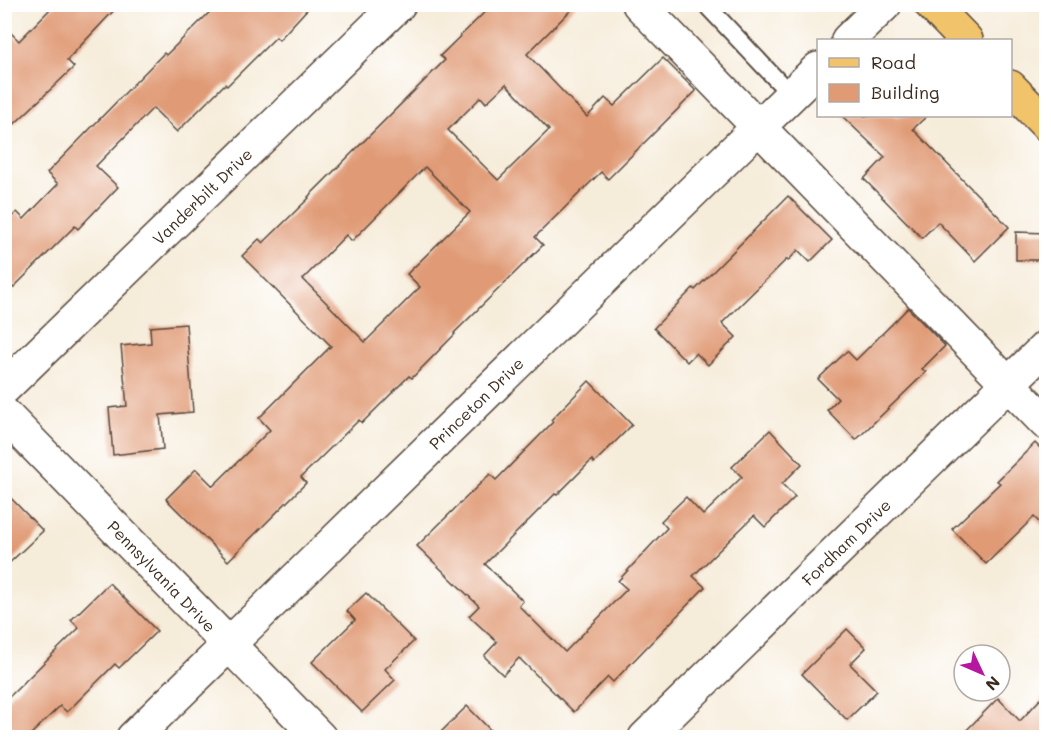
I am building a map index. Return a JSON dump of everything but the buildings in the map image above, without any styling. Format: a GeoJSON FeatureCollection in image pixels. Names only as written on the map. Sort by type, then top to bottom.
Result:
{"type":"FeatureCollection","features":[{"type":"Feature","properties":{"kind":"main road"},"geometry":{"type":"LineString","coordinates":[[931,4],[965,39]]}},
{"type":"Feature","properties":{"kind":"main road"},"geometry":{"type":"LineString","coordinates":[[1012,88],[1047,124]]}},
{"type":"Feature","properties":{"kind":"street","name":"Vanderbilt Drive"},"geometry":{"type":"LineString","coordinates":[[4,388],[399,4]]}},
{"type":"Feature","properties":{"kind":"street"},"geometry":{"type":"LineString","coordinates":[[639,4],[1047,423]]}},
{"type":"Feature","properties":{"kind":"street"},"geometry":{"type":"LineString","coordinates":[[849,39],[885,4]]}},
{"type":"Feature","properties":{"kind":"street","name":"Princeton Drive"},"geometry":{"type":"LineString","coordinates":[[133,738],[817,71]]}},
{"type":"Feature","properties":{"kind":"street","name":"Fordham Drive"},"geometry":{"type":"LineString","coordinates":[[645,738],[1047,347]]}},
{"type":"Feature","properties":{"kind":"street","name":"Pennsylvania Drive"},"geometry":{"type":"LineString","coordinates":[[4,414],[320,738]]}},
{"type":"Feature","properties":{"kind":"lane"},"geometry":{"type":"LineString","coordinates":[[709,8],[791,95]]}}]}
